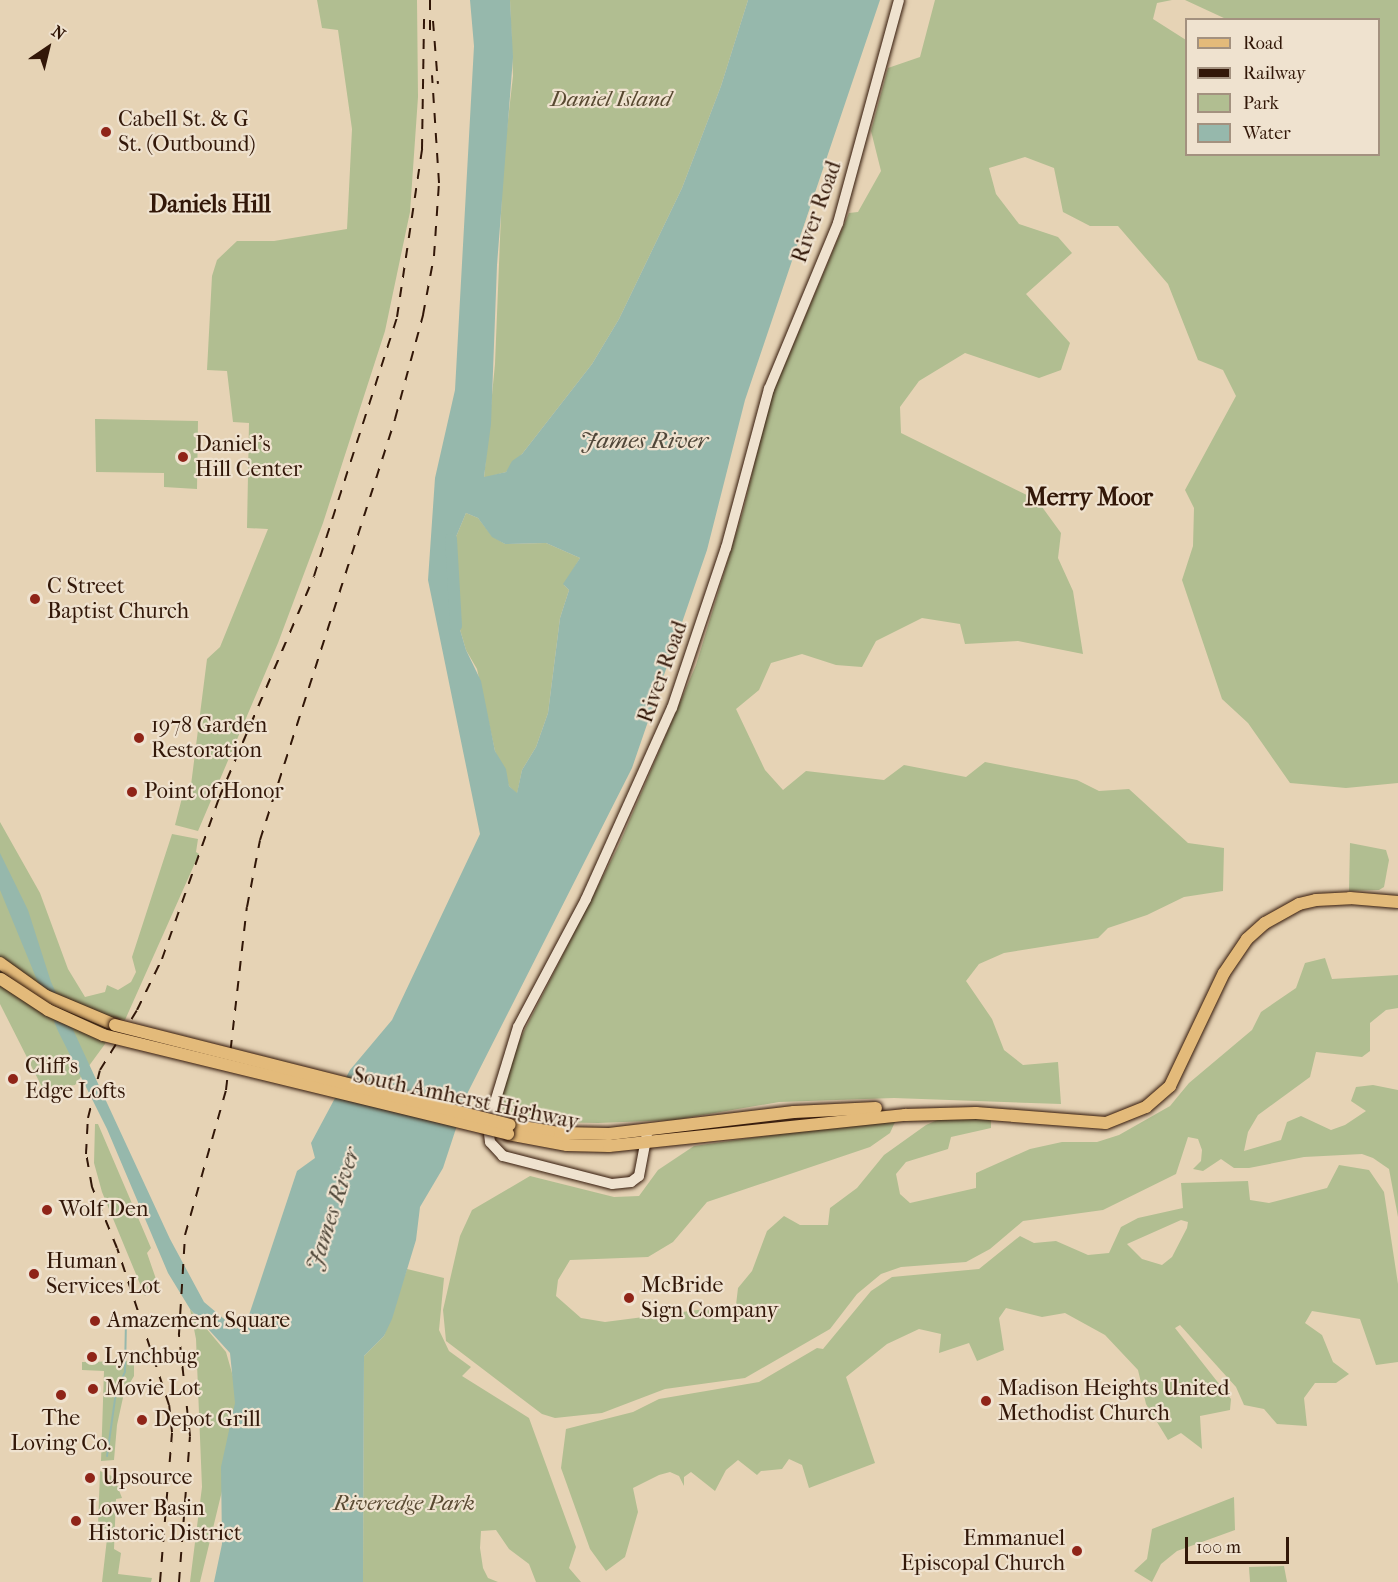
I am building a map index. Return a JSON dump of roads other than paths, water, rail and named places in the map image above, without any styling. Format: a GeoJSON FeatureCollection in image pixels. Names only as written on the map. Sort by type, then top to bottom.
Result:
{"type":"FeatureCollection","features":[{"type":"Feature","properties":{"kind":"main road","name":"South Amherst Highway"},"geometry":{"type":"LineString","coordinates":[[2,974],[48,1010],[104,1035],[509,1129],[567,1145],[885,1115],[976,1113],[1099,1123],[1122,1118],[1146,1107],[1170,1086],[1224,973],[1247,939],[1265,923],[1299,904],[1316,900],[1350,898],[1398,902]]}},
{"type":"Feature","properties":{"kind":"street","name":"River Road"},"geometry":{"type":"LineString","coordinates":[[647,1138],[644,1167],[635,1180],[618,1185],[602,1183],[503,1156],[490,1142],[489,1116],[518,1027],[586,899],[672,708],[726,548],[769,389],[838,223],[898,0]]}},
{"type":"Feature","properties":{"kind":"water"},"geometry":{"type":"Polygon","coordinates":[[[470,0],[510,0],[513,57],[497,265],[491,424],[484,477],[506,472],[512,461],[522,454],[592,364],[619,319],[682,188],[721,86],[748,0],[880,0],[745,400],[707,550],[632,768],[468,1092],[443,1168],[420,1207],[416,1240],[392,1319],[384,1336],[364,1356],[363,1582],[214,1582],[222,1544],[221,1467],[235,1403],[230,1353],[190,1309],[168,1273],[107,1129],[58,1031],[0,890],[0,853],[28,910],[51,982],[170,1239],[204,1302],[236,1329],[248,1318],[297,1171],[315,1158],[311,1143],[350,1070],[392,1020],[480,834],[428,580],[435,478],[455,390],[474,46],[470,0]],[[466,513],[453,544],[449,592],[466,650],[481,681],[495,751],[506,769],[509,786],[517,793],[522,770],[536,747],[548,713],[560,618],[569,590],[563,584],[580,558],[546,543],[505,544],[492,537],[478,518],[466,513]]]}},
{"type":"Feature","properties":{"kind":"waterway","name":"James River"},"geometry":{"type":"LineString","coordinates":[[451,539],[456,626]]}},
{"type":"Feature","properties":{"kind":"waterway"},"geometry":{"type":"LineString","coordinates":[[107,1456],[116,1392],[125,1372],[126,1322]]}},
{"type":"Feature","properties":{"kind":"railway"},"geometry":{"type":"LineString","coordinates":[[430,0],[430,30]]}},
{"type":"Feature","properties":{"kind":"railway"},"geometry":{"type":"LineString","coordinates":[[160,1582],[172,1432],[169,1405],[117,1248],[92,1187],[86,1154],[88,1118],[100,1070],[137,1010],[162,959],[219,798],[314,576],[397,317],[422,149],[424,19]]}},
{"type":"Feature","properties":{"kind":"railway"},"geometry":{"type":"LineString","coordinates":[[433,21],[438,84]]}},
{"type":"Feature","properties":{"kind":"railway"},"geometry":{"type":"LineString","coordinates":[[179,1582],[190,1436],[179,1334],[185,1235],[226,1090],[247,907],[260,840],[395,419],[423,315],[434,256],[439,183],[432,75]]}},
{"type":"Feature","properties":{"kind":"place","name":"Cabell St. & G St. (Outbound)"},"geometry":{"type":"Point","coordinates":[106,132]}},
{"type":"Feature","properties":{"kind":"place","name":"Daniel's Hill Center"},"geometry":{"type":"Point","coordinates":[183,457]}},
{"type":"Feature","properties":{"kind":"place","name":"C Street Baptist Church"},"geometry":{"type":"Point","coordinates":[35,599]}},
{"type":"Feature","properties":{"kind":"place","name":"1978 Garden Restoration"},"geometry":{"type":"Point","coordinates":[139,738]}},
{"type":"Feature","properties":{"kind":"place","name":"Point of Honor"},"geometry":{"type":"Point","coordinates":[132,792]}},
{"type":"Feature","properties":{"kind":"place","name":"Cliff's Edge Lofts"},"geometry":{"type":"Point","coordinates":[13,1079]}},
{"type":"Feature","properties":{"kind":"place","name":"Wolf Den"},"geometry":{"type":"Point","coordinates":[47,1210]}},
{"type":"Feature","properties":{"kind":"place","name":"Human Services Lot"},"geometry":{"type":"Point","coordinates":[34,1274]}},
{"type":"Feature","properties":{"kind":"place","name":"McBride Sign Company"},"geometry":{"type":"Point","coordinates":[629,1298]}},
{"type":"Feature","properties":{"kind":"place","name":"Amazement Square"},"geometry":{"type":"Point","coordinates":[95,1321]}},
{"type":"Feature","properties":{"kind":"place","name":"Lynchbug"},"geometry":{"type":"Point","coordinates":[92,1357]}},
{"type":"Feature","properties":{"kind":"place","name":"Movie Lot"},"geometry":{"type":"Point","coordinates":[93,1389]}},
{"type":"Feature","properties":{"kind":"place","name":"The Loving Co."},"geometry":{"type":"Point","coordinates":[61,1395]}},
{"type":"Feature","properties":{"kind":"place","name":"Madison Heights United Methodist Church"},"geometry":{"type":"Point","coordinates":[986,1401]}},
{"type":"Feature","properties":{"kind":"place","name":"Depot Grill"},"geometry":{"type":"Point","coordinates":[142,1420]}},
{"type":"Feature","properties":{"kind":"place","name":"Upsource"},"geometry":{"type":"Point","coordinates":[90,1478]}},
{"type":"Feature","properties":{"kind":"place","name":"Lower Basin Historic District"},"geometry":{"type":"Point","coordinates":[76,1521]}},
{"type":"Feature","properties":{"kind":"place","name":"Emmanuel Episcopal Church"},"geometry":{"type":"Point","coordinates":[1077,1551]}},
{"type":"Feature","properties":{"kind":"district","name":"Daniels Hill"},"geometry":{"type":"Point","coordinates":[210,205]}},
{"type":"Feature","properties":{"kind":"district","name":"Merry Moor"},"geometry":{"type":"Point","coordinates":[1089,498]}},
{"type":"Feature","properties":{"kind":"park label","name":"Daniel Island"},"geometry":{"type":"Point","coordinates":[611,100]}},
{"type":"Feature","properties":{"kind":"park label","name":"Riveredge Park"},"geometry":{"type":"Point","coordinates":[404,1504]}}]}
